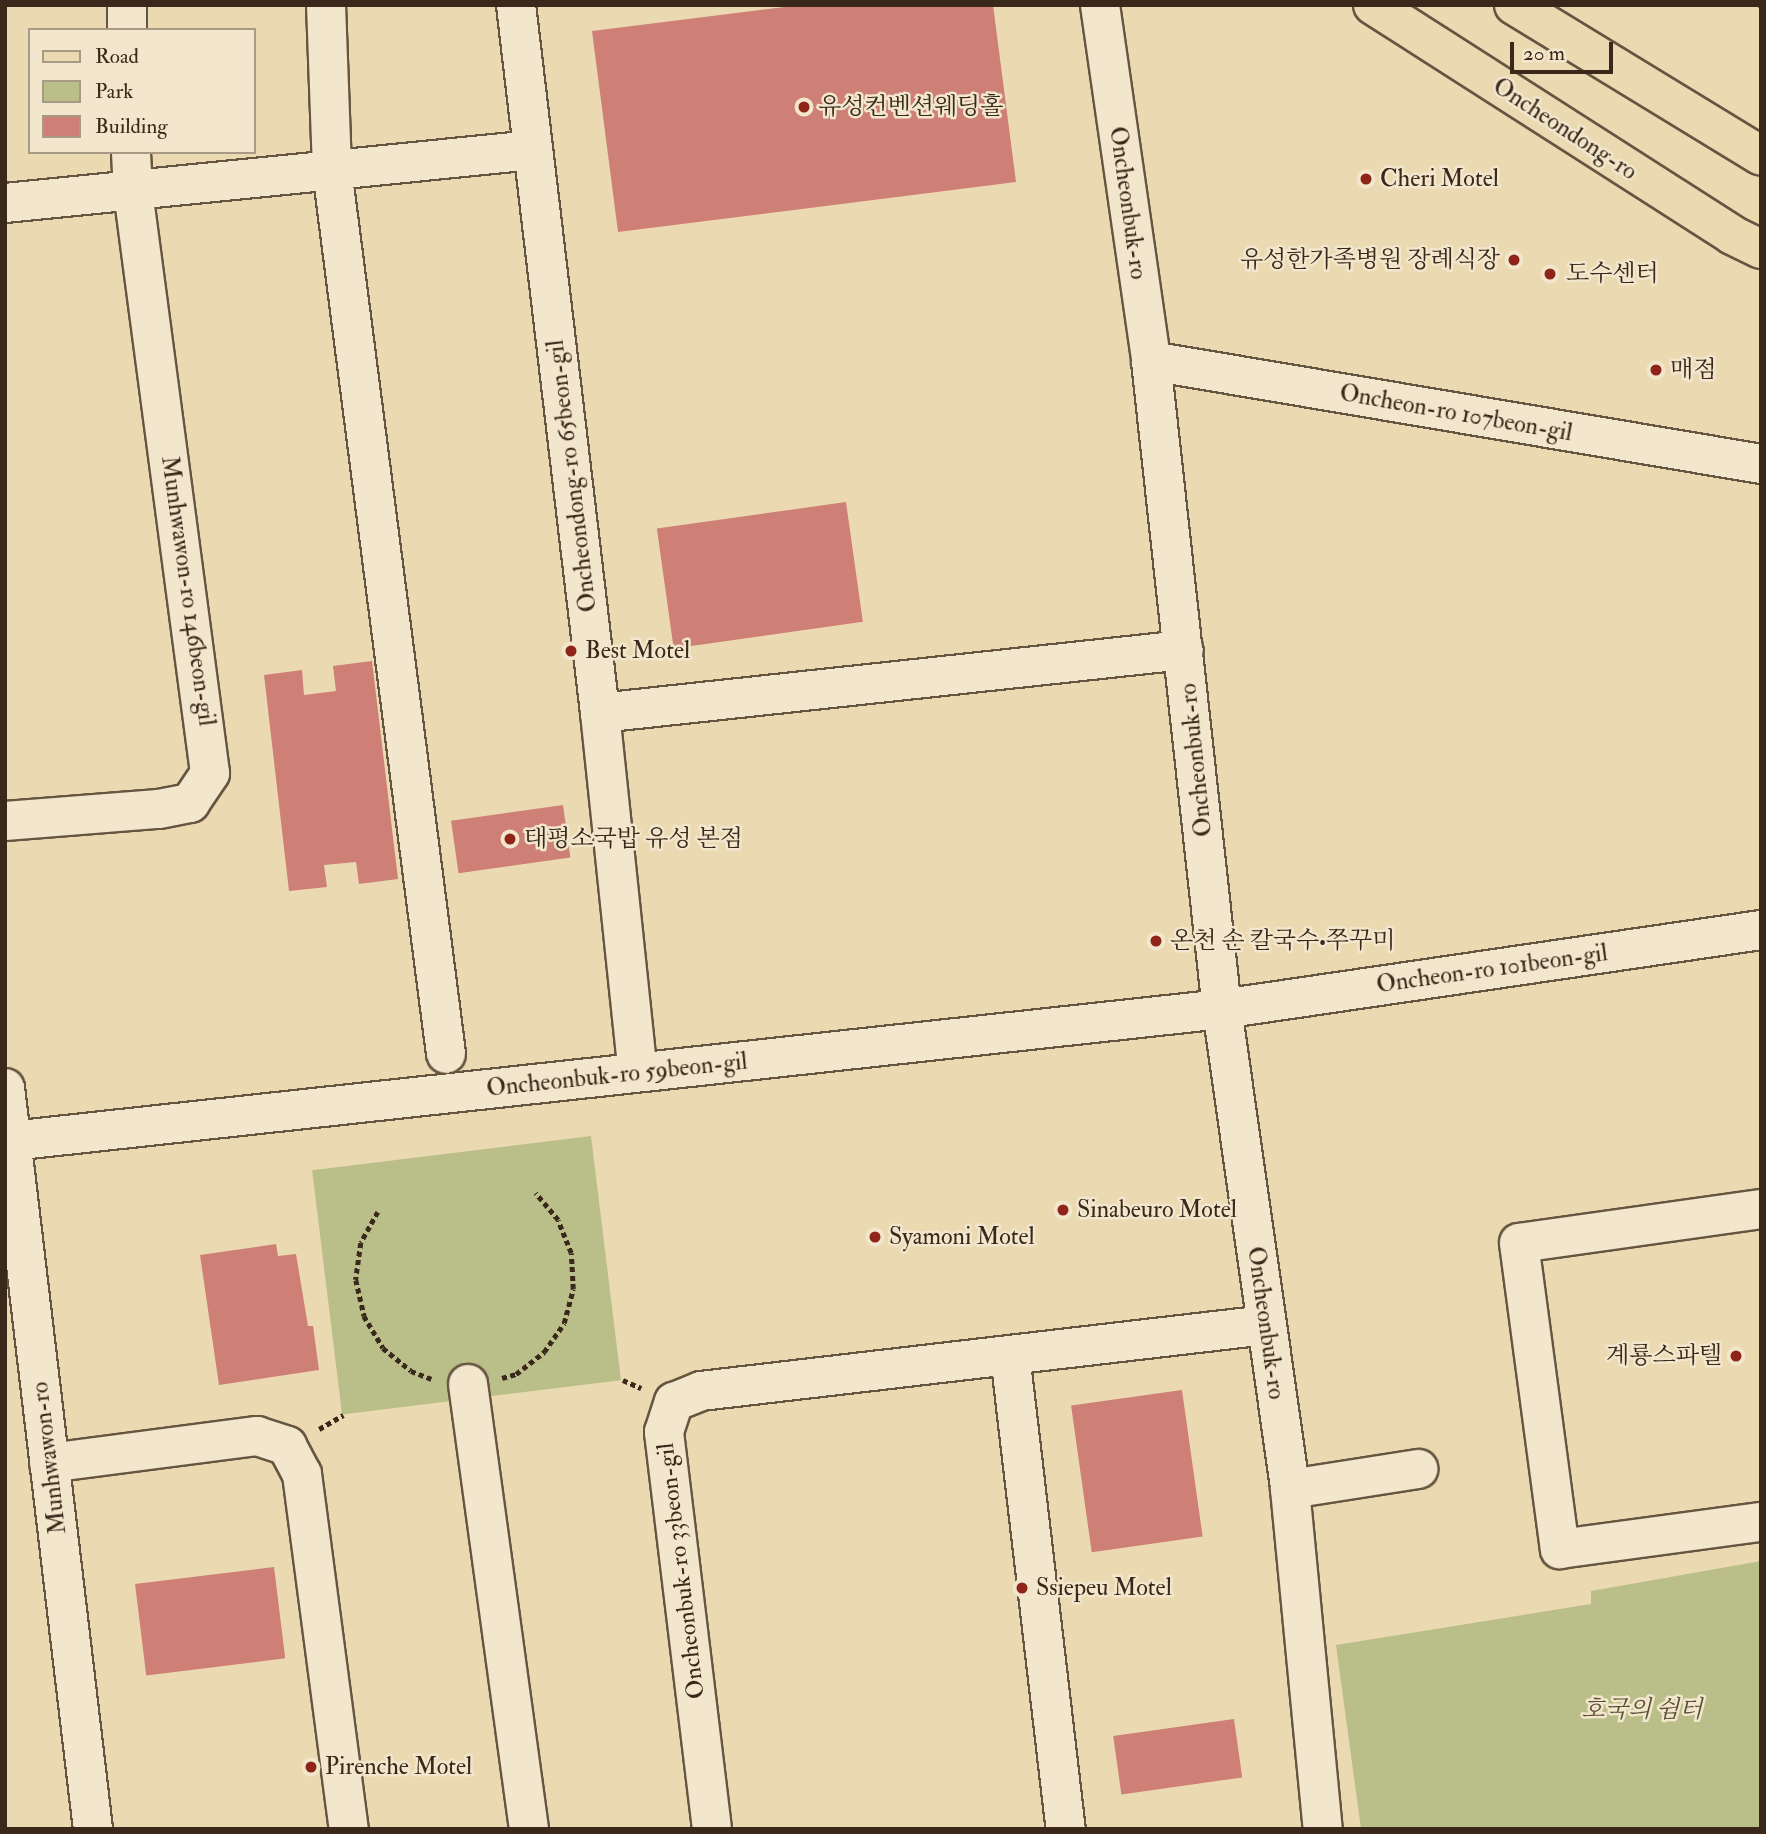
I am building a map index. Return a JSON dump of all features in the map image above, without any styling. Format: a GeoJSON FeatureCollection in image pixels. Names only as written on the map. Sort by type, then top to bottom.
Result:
{"type":"FeatureCollection","features":[{"type":"Feature","properties":{"kind":"main road","name":"Oncheondong-ro"},"geometry":{"type":"LineString","coordinates":[[1373,5],[1746,242]]}},
{"type":"Feature","properties":{"kind":"main road"},"geometry":{"type":"LineString","coordinates":[[1514,5],[1761,156]]}},
{"type":"Feature","properties":{"kind":"street"},"geometry":{"type":"LineString","coordinates":[[127,5],[127,28]]}},
{"type":"Feature","properties":{"kind":"street"},"geometry":{"type":"LineString","coordinates":[[326,5],[332,170],[446,1054]]}},
{"type":"Feature","properties":{"kind":"street","name":"Oncheondong-ro 65beon-gil"},"geometry":{"type":"LineString","coordinates":[[516,5],[600,713],[638,1072]]}},
{"type":"Feature","properties":{"kind":"street","name":"Oncheonbuk-ro"},"geometry":{"type":"LineString","coordinates":[[1100,5],[1151,361],[1222,1009],[1290,1489],[1323,1829]]}},
{"type":"Feature","properties":{"kind":"street"},"geometry":{"type":"LineString","coordinates":[[5,203],[533,150]]}},
{"type":"Feature","properties":{"kind":"street","name":"Munhwawon-ro 146beon-gil"},"geometry":{"type":"LineString","coordinates":[[5,821],[159,809],[190,803],[210,773],[133,191],[131,154]]}},
{"type":"Feature","properties":{"kind":"street"},"geometry":{"type":"LineString","coordinates":[[1746,242],[1761,269]]}},
{"type":"Feature","properties":{"kind":"street","name":"Oncheon-ro 107beon-gil"},"geometry":{"type":"LineString","coordinates":[[1151,361],[1761,464]]}},
{"type":"Feature","properties":{"kind":"street"},"geometry":{"type":"LineString","coordinates":[[1704,455],[1761,436]]}},
{"type":"Feature","properties":{"kind":"street","name":"Oncheonbuk-ro"},"geometry":{"type":"LineString","coordinates":[[600,713],[1184,650]]}},
{"type":"Feature","properties":{"kind":"street","name":"Oncheon-ro 101beon-gil"},"geometry":{"type":"LineString","coordinates":[[1222,1009],[1761,929]]}},
{"type":"Feature","properties":{"kind":"street","name":"Oncheonbuk-ro 59beon-gil"},"geometry":{"type":"LineString","coordinates":[[11,1140],[1222,1009]]}},
{"type":"Feature","properties":{"kind":"street","name":"Munhwawon-ro"},"geometry":{"type":"LineString","coordinates":[[5,1088],[11,1140],[11,1186],[49,1463],[93,1829]]}},
{"type":"Feature","properties":{"kind":"street"},"geometry":{"type":"LineString","coordinates":[[1761,1209],[1519,1243],[1560,1549],[1761,1522]]}},
{"type":"Feature","properties":{"kind":"street","name":"Oncheonbuk-ro 33beon-gil"},"geometry":{"type":"LineString","coordinates":[[712,1829],[664,1432],[674,1402],[701,1391],[1266,1325]]}},
{"type":"Feature","properties":{"kind":"street"},"geometry":{"type":"LineString","coordinates":[[1010,1355],[1066,1829]]}},
{"type":"Feature","properties":{"kind":"street"},"geometry":{"type":"LineString","coordinates":[[468,1384],[528,1829]]}},
{"type":"Feature","properties":{"kind":"street"},"geometry":{"type":"LineString","coordinates":[[49,1463],[257,1436],[287,1446],[302,1474],[349,1829]]}},
{"type":"Feature","properties":{"kind":"street"},"geometry":{"type":"LineString","coordinates":[[1290,1489],[1418,1469]]}},
{"type":"Feature","properties":{"kind":"path"},"geometry":{"type":"LineString","coordinates":[[377,1212],[361,1243],[356,1280],[364,1316],[383,1348],[411,1371],[445,1384],[482,1384],[516,1374],[544,1352],[564,1323],[573,1289],[571,1253],[558,1220],[535,1193]]}},
{"type":"Feature","properties":{"kind":"green space"},"geometry":{"type":"Polygon","coordinates":[[[591,1136],[621,1380],[342,1414],[312,1170],[591,1136]]]}},
{"type":"Feature","properties":{"kind":"green space","name":"호국의 쉼터"},"geometry":{"type":"Polygon","coordinates":[[[1761,1561],[1761,1829],[1361,1829],[1336,1645],[1591,1604],[1591,1591],[1761,1561]]]}},
{"type":"Feature","properties":{"kind":"building","name":"유성컨벤션웨딩홀"},"geometry":{"type":"Polygon","coordinates":[[[801,5],[993,5],[1016,182],[618,232],[592,31],[801,5]]]}},
{"type":"Feature","properties":{"kind":"building"},"geometry":{"type":"Polygon","coordinates":[[[846,502],[863,622],[674,648],[657,529],[846,502]]]}},
{"type":"Feature","properties":{"kind":"building"},"geometry":{"type":"Polygon","coordinates":[[[372,661],[398,879],[359,884],[356,862],[324,865],[327,887],[289,891],[264,675],[302,670],[304,695],[336,691],[333,666],[372,661]]]}},
{"type":"Feature","properties":{"kind":"building","name":"태평소국밥 유성 본점"},"geometry":{"type":"Polygon","coordinates":[[[563,805],[570,857],[458,873],[451,821],[563,805]]]}},
{"type":"Feature","properties":{"kind":"building"},"geometry":{"type":"Polygon","coordinates":[[[276,1244],[278,1256],[296,1254],[308,1326],[313,1326],[319,1370],[219,1385],[200,1255],[276,1244]]]}},
{"type":"Feature","properties":{"kind":"building"},"geometry":{"type":"Polygon","coordinates":[[[1182,1390],[1203,1537],[1092,1552],[1071,1406],[1182,1390]]]}},
{"type":"Feature","properties":{"kind":"building"},"geometry":{"type":"Polygon","coordinates":[[[274,1567],[285,1658],[146,1675],[135,1584],[274,1567]]]}},
{"type":"Feature","properties":{"kind":"building"},"geometry":{"type":"Polygon","coordinates":[[[1234,1719],[1242,1777],[1121,1794],[1113,1736],[1234,1719]]]}},
{"type":"Feature","properties":{"kind":"place","name":"유성컨벤션웨딩홀"},"geometry":{"type":"Point","coordinates":[804,107]}},
{"type":"Feature","properties":{"kind":"place","name":"Cheri Motel"},"geometry":{"type":"Point","coordinates":[1366,179]}},
{"type":"Feature","properties":{"kind":"place","name":"유성한가족병원 장례식장"},"geometry":{"type":"Point","coordinates":[1514,260]}},
{"type":"Feature","properties":{"kind":"place","name":"도수센터"},"geometry":{"type":"Point","coordinates":[1550,274]}},
{"type":"Feature","properties":{"kind":"place","name":"매점"},"geometry":{"type":"Point","coordinates":[1656,370]}},
{"type":"Feature","properties":{"kind":"place","name":"Best Motel"},"geometry":{"type":"Point","coordinates":[571,651]}},
{"type":"Feature","properties":{"kind":"place","name":"태평소국밥 유성 본점"},"geometry":{"type":"Point","coordinates":[510,839]}},
{"type":"Feature","properties":{"kind":"place","name":"온천 손 칼국수•쭈꾸미"},"geometry":{"type":"Point","coordinates":[1156,941]}},
{"type":"Feature","properties":{"kind":"place","name":"Sinabeuro Motel"},"geometry":{"type":"Point","coordinates":[1063,1210]}},
{"type":"Feature","properties":{"kind":"place","name":"Syamoni Motel"},"geometry":{"type":"Point","coordinates":[875,1237]}},
{"type":"Feature","properties":{"kind":"place","name":"계룡스파텔"},"geometry":{"type":"Point","coordinates":[1736,1356]}},
{"type":"Feature","properties":{"kind":"place","name":"Ssiepeu Motel"},"geometry":{"type":"Point","coordinates":[1022,1588]}},
{"type":"Feature","properties":{"kind":"place","name":"Pirenche Motel"},"geometry":{"type":"Point","coordinates":[311,1767]}}]}
